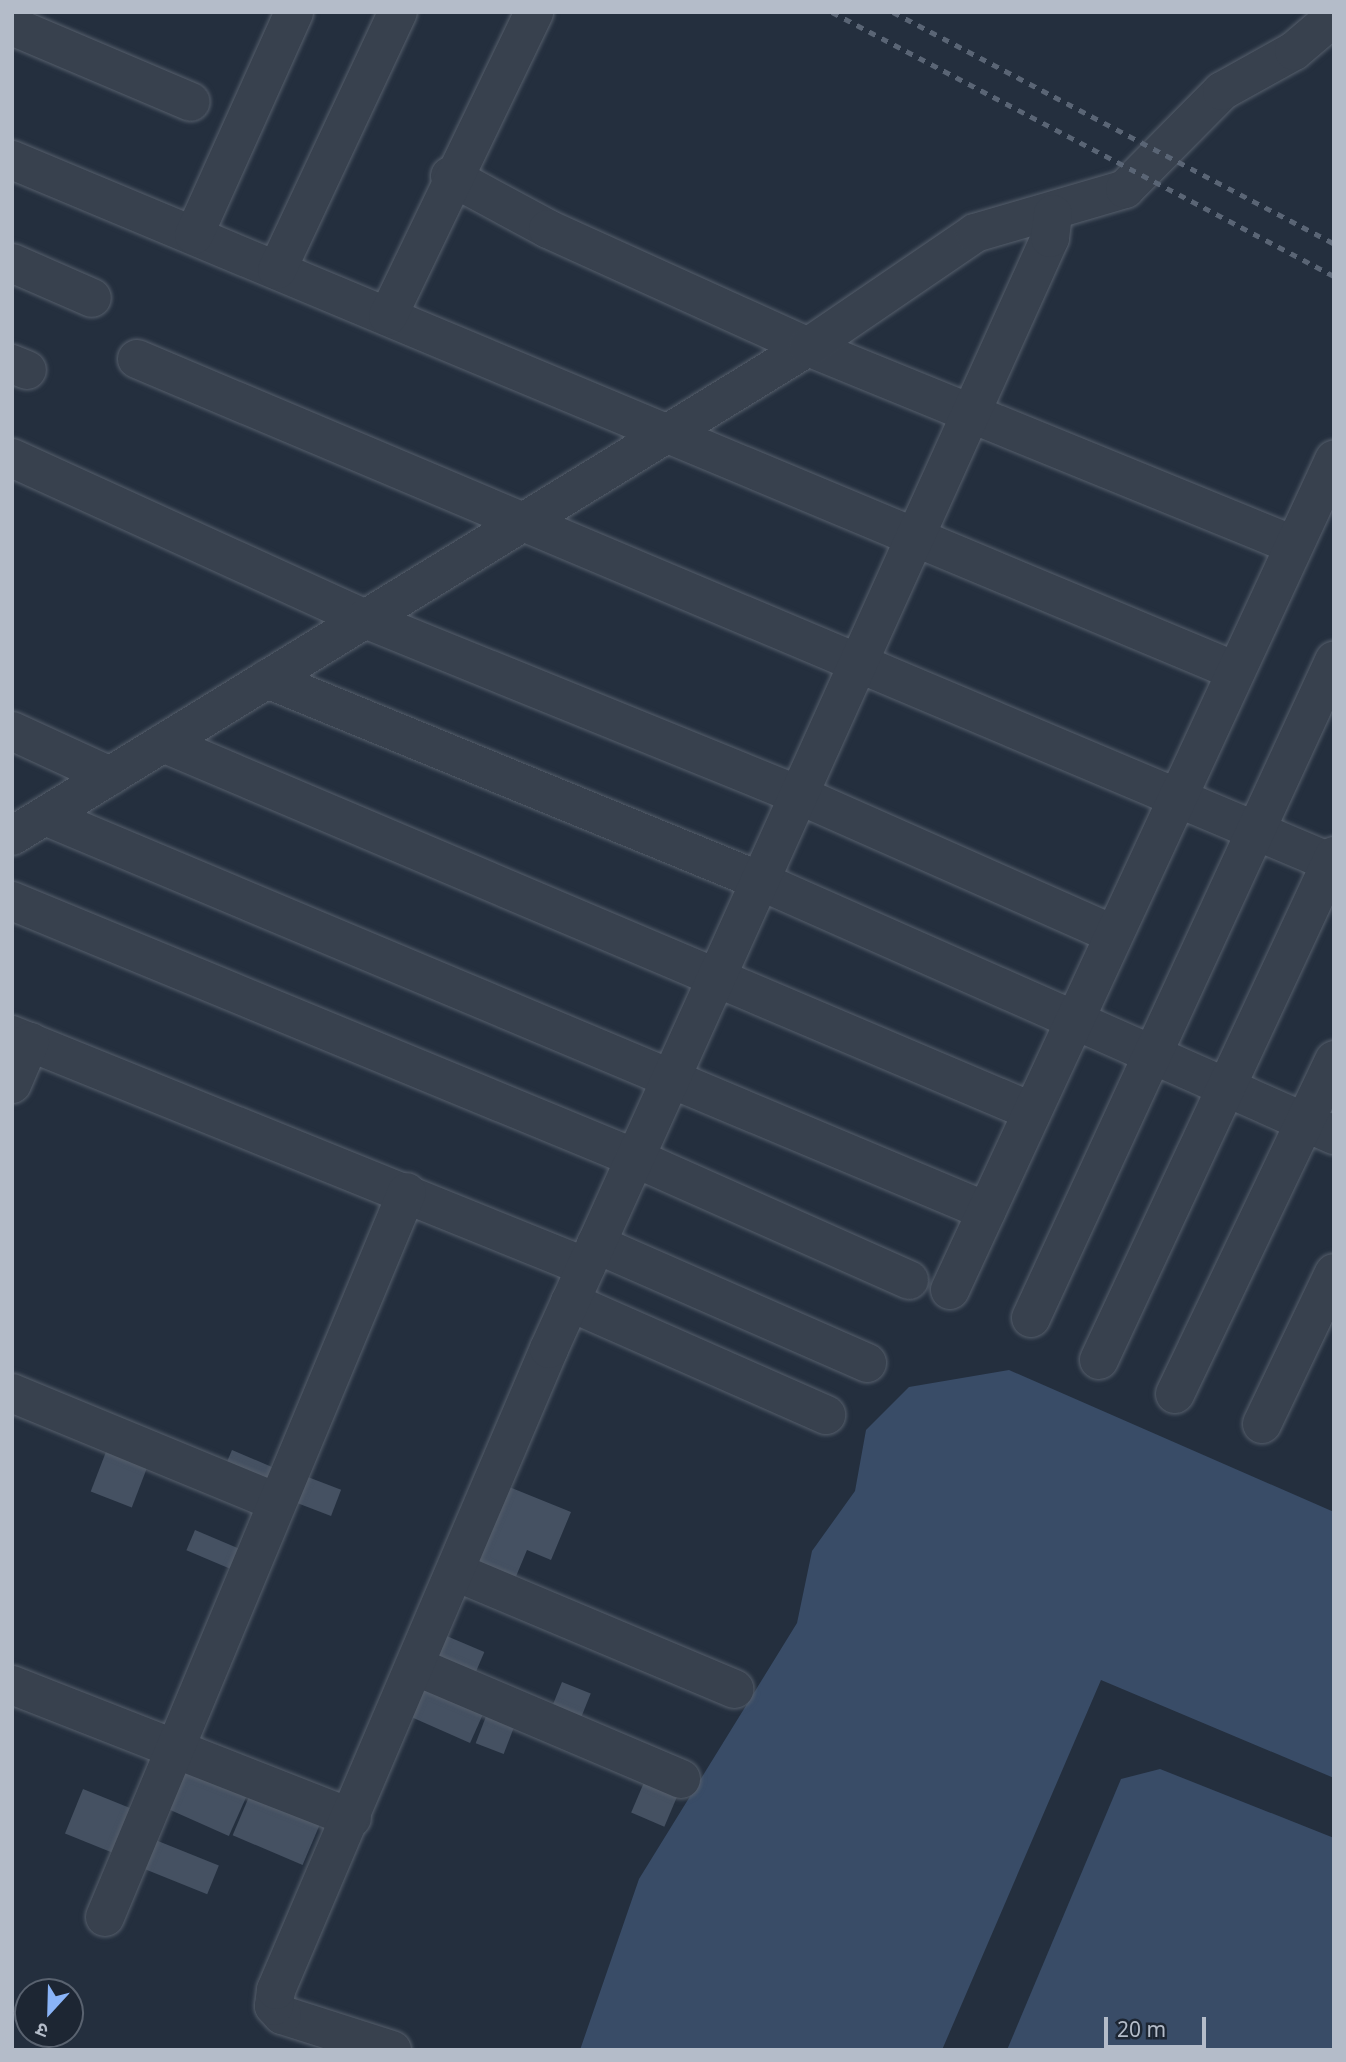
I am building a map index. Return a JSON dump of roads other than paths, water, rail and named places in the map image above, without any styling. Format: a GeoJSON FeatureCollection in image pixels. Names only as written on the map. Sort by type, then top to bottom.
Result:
{"type":"FeatureCollection","features":[{"type":"Feature","properties":{"kind":"street"},"geometry":{"type":"LineString","coordinates":[[194,235],[294,12]]}},
{"type":"Feature","properties":{"kind":"street"},"geometry":{"type":"LineString","coordinates":[[277,270],[398,12]]}},
{"type":"Feature","properties":{"kind":"street"},"geometry":{"type":"LineString","coordinates":[[388,316],[450,176],[534,12]]}},
{"type":"Feature","properties":{"kind":"street"},"geometry":{"type":"LineString","coordinates":[[12,836],[808,347],[975,233],[1053,215],[1139,179],[1222,90],[1294,51],[1334,17]]}},
{"type":"Feature","properties":{"kind":"street"},"geometry":{"type":"LineString","coordinates":[[12,26],[191,102]]}},
{"type":"Feature","properties":{"kind":"street"},"geometry":{"type":"LineString","coordinates":[[12,160],[1233,670]]}},
{"type":"Feature","properties":{"kind":"street"},"geometry":{"type":"LineString","coordinates":[[450,176],[548,229],[808,347],[972,411],[1292,544]]}},
{"type":"Feature","properties":{"kind":"street"},"geometry":{"type":"LineString","coordinates":[[392,2050],[282,2015],[274,2006],[570,1302],[1050,238],[1053,215]]}},
{"type":"Feature","properties":{"kind":"street"},"geometry":{"type":"LineString","coordinates":[[12,263],[92,298]]}},
{"type":"Feature","properties":{"kind":"street"},"geometry":{"type":"LineString","coordinates":[[136,359],[1174,797],[1333,861],[1099,1360]]}},
{"type":"Feature","properties":{"kind":"street"},"geometry":{"type":"LineString","coordinates":[[12,458],[365,619],[799,795],[1111,933]]}},
{"type":"Feature","properties":{"kind":"street"},"geometry":{"type":"LineString","coordinates":[[950,1290],[1111,933],[1292,544],[1334,460]]}},
{"type":"Feature","properties":{"kind":"street"},"geometry":{"type":"LineString","coordinates":[[1031,1318],[1252,829],[1334,661]]}},
{"type":"Feature","properties":{"kind":"street"},"geometry":{"type":"LineString","coordinates":[[267,679],[760,881],[1319,1128]]}},
{"type":"Feature","properties":{"kind":"street"},"geometry":{"type":"LineString","coordinates":[[12,731],[110,776]]}},
{"type":"Feature","properties":{"kind":"street"},"geometry":{"type":"LineString","coordinates":[[163,743],[1031,1111]]}},
{"type":"Feature","properties":{"kind":"street"},"geometry":{"type":"LineString","coordinates":[[45,816],[986,1211]]}},
{"type":"Feature","properties":{"kind":"street"},"geometry":{"type":"LineString","coordinates":[[12,901],[635,1158],[909,1280]]}},
{"type":"Feature","properties":{"kind":"street"},"geometry":{"type":"LineString","coordinates":[[12,1084],[21,1038],[407,1192],[591,1255],[867,1363]]}},
{"type":"Feature","properties":{"kind":"street"},"geometry":{"type":"LineString","coordinates":[[1175,1394],[1319,1128],[1334,1060]]}},
{"type":"Feature","properties":{"kind":"street"},"geometry":{"type":"LineString","coordinates":[[105,1916],[407,1192]]}},
{"type":"Feature","properties":{"kind":"street"},"geometry":{"type":"LineString","coordinates":[[1262,1424],[1334,1273]]}},
{"type":"Feature","properties":{"kind":"street"},"geometry":{"type":"LineString","coordinates":[[570,1302],[826,1415]]}},
{"type":"Feature","properties":{"kind":"street"},"geometry":{"type":"LineString","coordinates":[[12,1393],[276,1502]]}},
{"type":"Feature","properties":{"kind":"street"},"geometry":{"type":"LineString","coordinates":[[456,1572],[734,1689]]}},
{"type":"Feature","properties":{"kind":"street"},"geometry":{"type":"LineString","coordinates":[[415,1666],[681,1779]]}},
{"type":"Feature","properties":{"kind":"street"},"geometry":{"type":"LineString","coordinates":[[12,1685],[175,1746],[352,1818]]}},
{"type":"Feature","properties":{"kind":"water"},"geometry":{"type":"Polygon","coordinates":[[[1009,1370],[1334,1512],[1334,1778],[1101,1680],[942,2050],[580,2050],[639,1879],[797,1623],[812,1551],[855,1491],[866,1430],[909,1387],[1009,1370]]]}},
{"type":"Feature","properties":{"kind":"water"},"geometry":{"type":"Polygon","coordinates":[[[1160,1769],[1334,1838],[1334,2050],[1007,2050],[1121,1779],[1160,1769]]]}},
{"type":"Feature","properties":{"kind":"railway"},"geometry":{"type":"LineString","coordinates":[[832,12],[1334,276]]}},
{"type":"Feature","properties":{"kind":"railway"},"geometry":{"type":"LineString","coordinates":[[893,12],[1334,244]]}}]}
